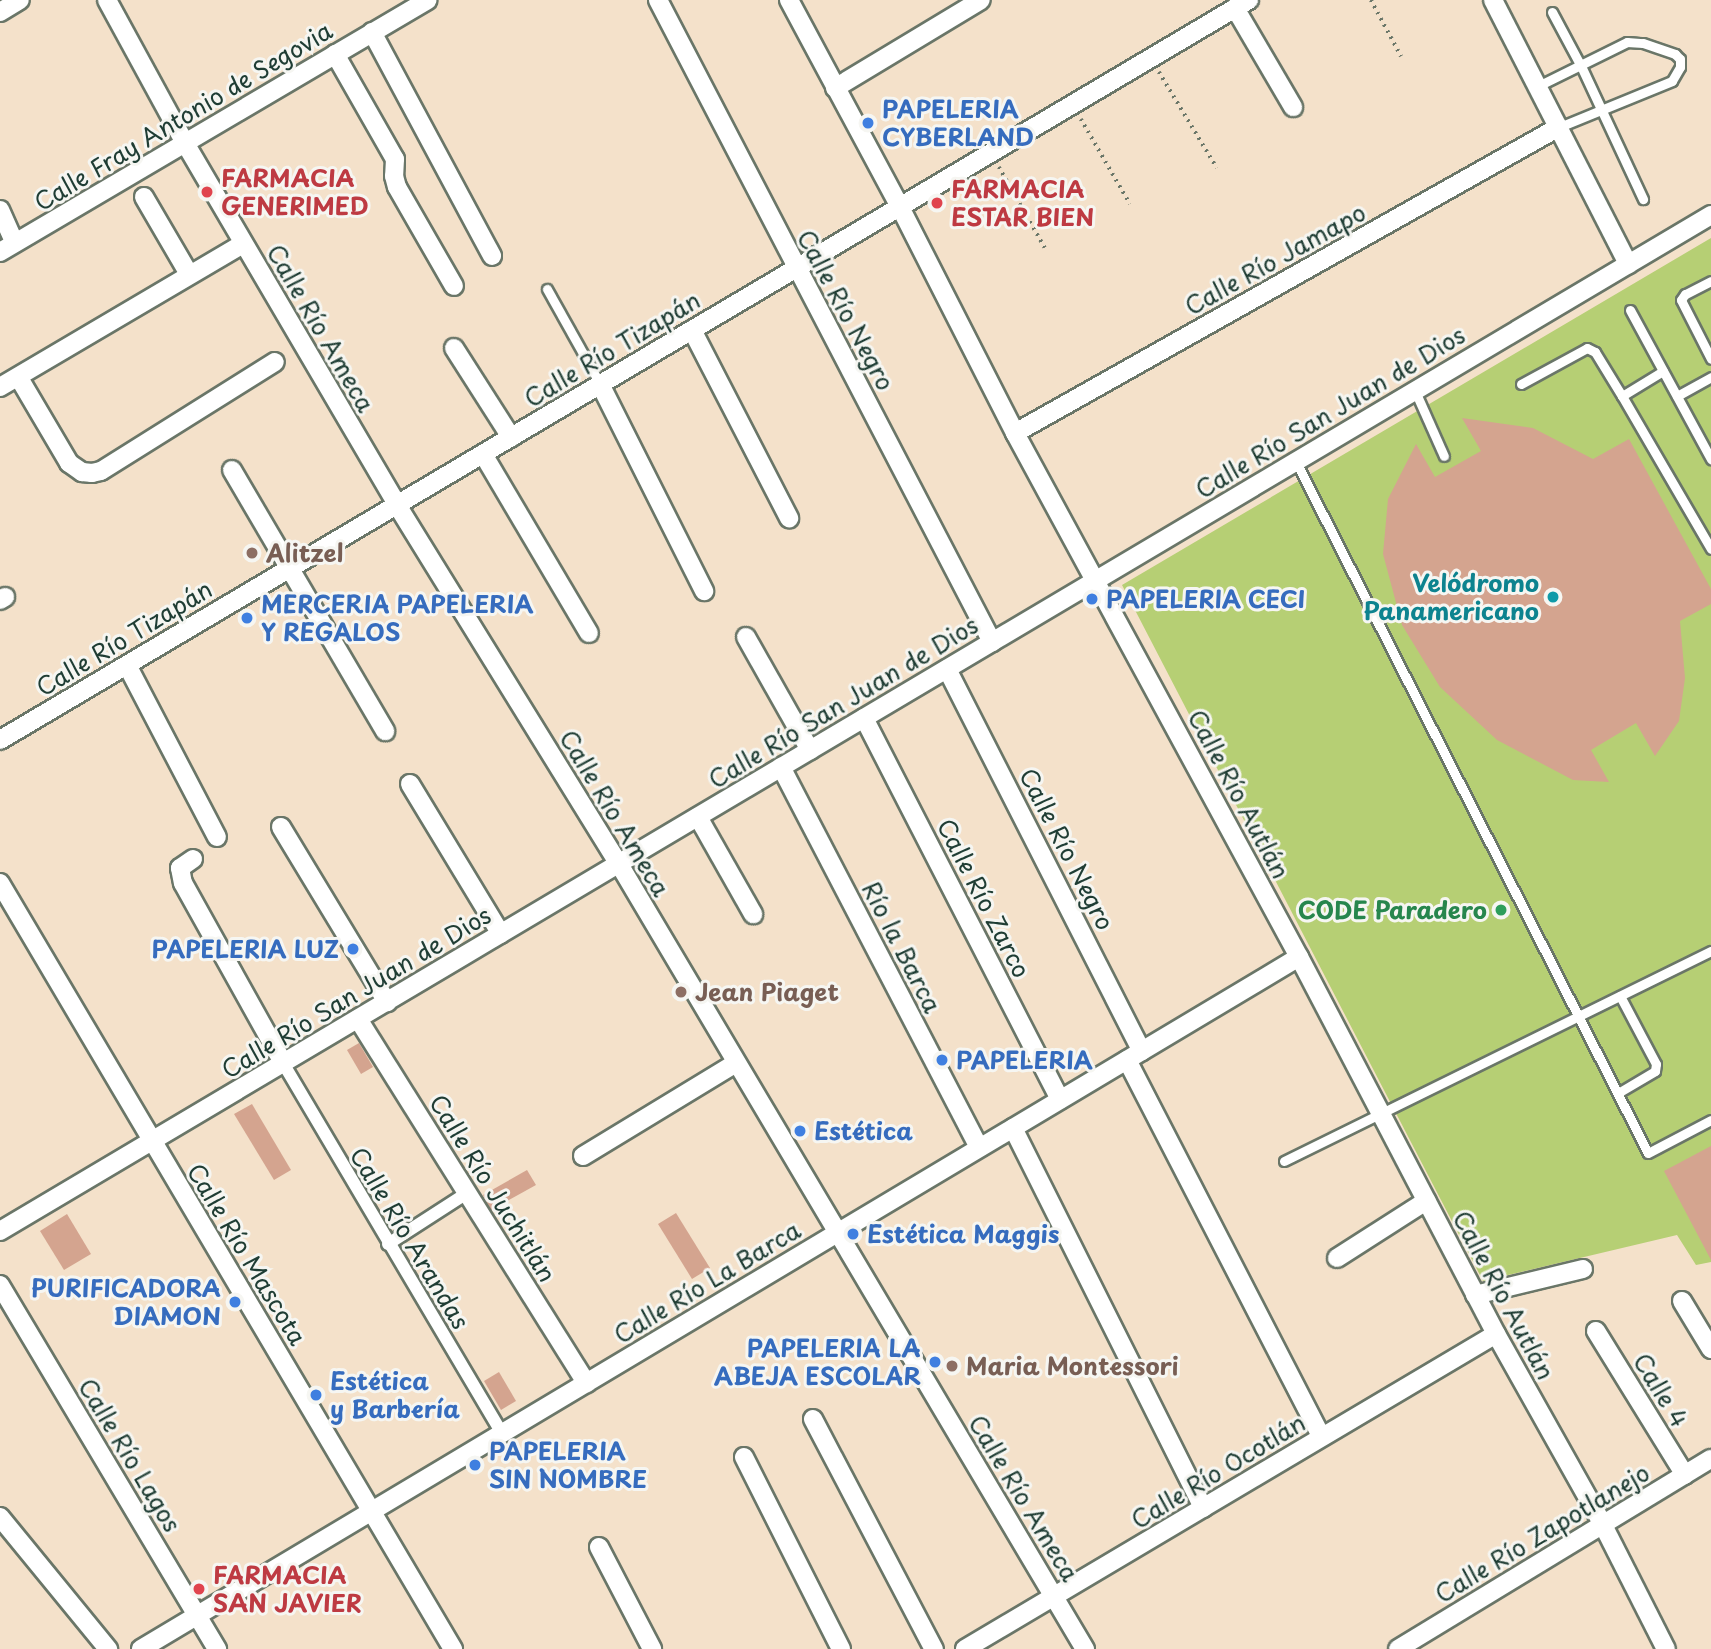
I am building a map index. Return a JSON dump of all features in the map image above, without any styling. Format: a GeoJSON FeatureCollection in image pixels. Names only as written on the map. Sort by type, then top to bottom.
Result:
{"type":"FeatureCollection","features":[{"type":"Feature","properties":{"kind":"street"},"geometry":{"type":"LineString","coordinates":[[0,12],[20,0]]}},
{"type":"Feature","properties":{"kind":"street","name":"Calle Río Ameca"},"geometry":{"type":"LineString","coordinates":[[107,0],[185,143],[397,505],[619,864],[1085,1649]]}},
{"type":"Feature","properties":{"kind":"street","name":"Calle Fray Antonio de Segovia"},"geometry":{"type":"LineString","coordinates":[[8,248],[427,0]]}},
{"type":"Feature","properties":{"kind":"street","name":"Calle Río Negro"},"geometry":{"type":"LineString","coordinates":[[658,0],[992,642]]}},
{"type":"Feature","properties":{"kind":"street","name":"Calle Río Autlán"},"geometry":{"type":"LineString","coordinates":[[789,0],[900,207],[1016,433],[1299,957],[1475,1295],[1603,1525],[1666,1649]]}},
{"type":"Feature","properties":{"kind":"street"},"geometry":{"type":"LineString","coordinates":[[835,88],[981,0]]}},
{"type":"Feature","properties":{"kind":"street"},"geometry":{"type":"LineString","coordinates":[[1493,0],[1628,264]]}},
{"type":"Feature","properties":{"kind":"street"},"geometry":{"type":"LineString","coordinates":[[1242,4],[1293,107]]}},
{"type":"Feature","properties":{"kind":"street","name":"Calle Río Tizapán"},"geometry":{"type":"LineString","coordinates":[[0,740],[1242,4]]}},
{"type":"Feature","properties":{"kind":"street"},"geometry":{"type":"LineString","coordinates":[[372,32],[492,256]]}},
{"type":"Feature","properties":{"kind":"street"},"geometry":{"type":"LineString","coordinates":[[335,54],[395,159],[394,176],[397,187],[454,286]]}},
{"type":"Feature","properties":{"kind":"street","name":"Calle Río Jamapo"},"geometry":{"type":"LineString","coordinates":[[1016,433],[1559,127]]}},
{"type":"Feature","properties":{"kind":"street"},"geometry":{"type":"LineString","coordinates":[[144,197],[189,274]]}},
{"type":"Feature","properties":{"kind":"street"},"geometry":{"type":"LineString","coordinates":[[0,210],[8,248]]}},
{"type":"Feature","properties":{"kind":"street","name":"Calle Río San Juan de Dios"},"geometry":{"type":"LineString","coordinates":[[0,1231],[1711,215]]}},
{"type":"Feature","properties":{"kind":"street"},"geometry":{"type":"LineString","coordinates":[[0,387],[243,244]]}},
{"type":"Feature","properties":{"kind":"street"},"geometry":{"type":"LineString","coordinates":[[692,330],[789,518]]}},
{"type":"Feature","properties":{"kind":"street"},"geometry":{"type":"LineString","coordinates":[[454,348],[511,437]]}},
{"type":"Feature","properties":{"kind":"street"},"geometry":{"type":"LineString","coordinates":[[19,378],[69,463],[82,472],[92,473],[101,471],[275,362]]}},
{"type":"Feature","properties":{"kind":"street"},"geometry":{"type":"LineString","coordinates":[[600,384],[704,590]]}},
{"type":"Feature","properties":{"kind":"street"},"geometry":{"type":"LineString","coordinates":[[483,454],[589,633]]}},
{"type":"Feature","properties":{"kind":"street"},"geometry":{"type":"LineString","coordinates":[[232,470],[385,731]]}},
{"type":"Feature","properties":{"kind":"street"},"geometry":{"type":"LineString","coordinates":[[746,637],[810,750]]}},
{"type":"Feature","properties":{"kind":"street"},"geometry":{"type":"LineString","coordinates":[[127,665],[217,837]]}},
{"type":"Feature","properties":{"kind":"street","name":"Calle Río Negro"},"geometry":{"type":"LineString","coordinates":[[947,669],[1322,1437]]}},
{"type":"Feature","properties":{"kind":"street","name":"Calle Río Zarco"},"geometry":{"type":"LineString","coordinates":[[864,718],[1060,1100]]}},
{"type":"Feature","properties":{"kind":"street","name":"Río la Barca"},"geometry":{"type":"LineString","coordinates":[[781,767],[979,1148]]}},
{"type":"Feature","properties":{"kind":"street"},"geometry":{"type":"LineString","coordinates":[[410,784],[501,934]]}},
{"type":"Feature","properties":{"kind":"street"},"geometry":{"type":"LineString","coordinates":[[698,817],[753,914]]}},
{"type":"Feature","properties":{"kind":"street"},"geometry":{"type":"LineString","coordinates":[[281,827],[387,1002]]}},
{"type":"Feature","properties":{"kind":"street"},"geometry":{"type":"LineString","coordinates":[[193,859],[180,868],[181,878],[283,1063]]}},
{"type":"Feature","properties":{"kind":"street","name":"Calle Río Mascota"},"geometry":{"type":"LineString","coordinates":[[0,883],[6,907],[152,1141],[453,1649]]}},
{"type":"Feature","properties":{"kind":"street","name":"Calle Río La Barca"},"geometry":{"type":"LineString","coordinates":[[141,1649],[1299,957]]}},
{"type":"Feature","properties":{"kind":"street","name":"Calle Río Juchitlán"},"geometry":{"type":"LineString","coordinates":[[358,1019],[586,1383]]}},
{"type":"Feature","properties":{"kind":"street","name":"Calle Río Arandas"},"geometry":{"type":"LineString","coordinates":[[283,1063],[502,1433]]}},
{"type":"Feature","properties":{"kind":"street"},"geometry":{"type":"LineString","coordinates":[[583,1156],[736,1063]]}},
{"type":"Feature","properties":{"kind":"street"},"geometry":{"type":"LineString","coordinates":[[1013,1128],[1203,1508]]}},
{"type":"Feature","properties":{"kind":"street"},"geometry":{"type":"LineString","coordinates":[[388,1244],[467,1193]]}},
{"type":"Feature","properties":{"kind":"street"},"geometry":{"type":"LineString","coordinates":[[1337,1258],[1426,1201]]}},
{"type":"Feature","properties":{"kind":"street"},"geometry":{"type":"LineString","coordinates":[[1475,1295],[1583,1269]]}},
{"type":"Feature","properties":{"kind":"street","name":"Calle Río Lagos"},"geometry":{"type":"LineString","coordinates":[[0,1285],[217,1649]]}},
{"type":"Feature","properties":{"kind":"street"},"geometry":{"type":"LineString","coordinates":[[1682,1301],[1711,1349]]}},
{"type":"Feature","properties":{"kind":"street","name":"Calle 4"},"geometry":{"type":"LineString","coordinates":[[1596,1331],[1685,1475]]}},
{"type":"Feature","properties":{"kind":"street","name":"Calle Río Ocotlán"},"geometry":{"type":"LineString","coordinates":[[965,1649],[1496,1334]]}},
{"type":"Feature","properties":{"kind":"street"},"geometry":{"type":"LineString","coordinates":[[813,1419],[934,1649]]}},
{"type":"Feature","properties":{"kind":"street"},"geometry":{"type":"LineString","coordinates":[[744,1457],[841,1649]]}},
{"type":"Feature","properties":{"kind":"street","name":"Calle Río Zapotlanejo"},"geometry":{"type":"LineString","coordinates":[[1398,1649],[1711,1459]]}},
{"type":"Feature","properties":{"kind":"street"},"geometry":{"type":"LineString","coordinates":[[0,1517],[108,1649]]}},
{"type":"Feature","properties":{"kind":"street"},"geometry":{"type":"LineString","coordinates":[[600,1547],[652,1649]]}},
{"type":"Feature","properties":{"kind":"lane"},"geometry":{"type":"LineString","coordinates":[[1552,12],[1581,66],[1643,199]]}},
{"type":"Feature","properties":{"kind":"lane"},"geometry":{"type":"LineString","coordinates":[[1538,86],[1634,41],[1675,54],[1679,59],[1680,67],[1672,81],[1559,127]]}},
{"type":"Feature","properties":{"kind":"lane"},"geometry":{"type":"LineString","coordinates":[[1711,281],[1685,294],[1681,300],[1711,359]]}},
{"type":"Feature","properties":{"kind":"lane"},"geometry":{"type":"LineString","coordinates":[[547,289],[600,384]]}},
{"type":"Feature","properties":{"kind":"lane"},"geometry":{"type":"LineString","coordinates":[[1630,310],[1711,459]]}},
{"type":"Feature","properties":{"kind":"lane"},"geometry":{"type":"LineString","coordinates":[[1521,384],[1591,348],[1711,549]]}},
{"type":"Feature","properties":{"kind":"lane"},"geometry":{"type":"LineString","coordinates":[[1622,396],[1663,371]]}},
{"type":"Feature","properties":{"kind":"lane"},"geometry":{"type":"LineString","coordinates":[[1677,396],[1711,377]]}},
{"type":"Feature","properties":{"kind":"lane"},"geometry":{"type":"LineString","coordinates":[[1415,391],[1444,456]]}},
{"type":"Feature","properties":{"kind":"lane"},"geometry":{"type":"LineString","coordinates":[[1296,462],[1648,1153],[1711,1120]]}},
{"type":"Feature","properties":{"kind":"lane"},"geometry":{"type":"LineString","coordinates":[[1284,1161],[1711,951]]}},
{"type":"Feature","properties":{"kind":"lane"},"geometry":{"type":"LineString","coordinates":[[1618,1093],[1655,1072],[1656,1064],[1620,996]]}},
{"type":"Feature","properties":{"kind":"path"},"geometry":{"type":"LineString","coordinates":[[1371,0],[1401,56]]}},
{"type":"Feature","properties":{"kind":"path"},"geometry":{"type":"LineString","coordinates":[[1151,58],[1217,168]]}},
{"type":"Feature","properties":{"kind":"path"},"geometry":{"type":"LineString","coordinates":[[1073,105],[1130,204]]}},
{"type":"Feature","properties":{"kind":"path"},"geometry":{"type":"LineString","coordinates":[[991,153],[1045,248]]}},
{"type":"Feature","properties":{"kind":"green space","name":"CODE Paradero"},"geometry":{"type":"Polygon","coordinates":[[[1711,238],[1711,1262],[1696,1265],[1677,1235],[1483,1281],[1122,585],[1711,238]]]}},
{"type":"Feature","properties":{"kind":"building","name":"Velódromo Panamericano"},"geometry":{"type":"Polygon","coordinates":[[[1462,418],[1533,428],[1593,459],[1629,439],[1711,589],[1711,604],[1680,621],[1685,678],[1679,721],[1655,756],[1636,723],[1591,750],[1609,782],[1573,780],[1497,740],[1440,687],[1402,625],[1383,554],[1388,499],[1416,444],[1435,477],[1481,451],[1462,418]]]}},
{"type":"Feature","properties":{"kind":"building"},"geometry":{"type":"Polygon","coordinates":[[[359,1043],[373,1067],[361,1074],[347,1050],[359,1043]]]}},
{"type":"Feature","properties":{"kind":"building"},"geometry":{"type":"Polygon","coordinates":[[[252,1104],[291,1170],[274,1180],[234,1114],[252,1104]]]}},
{"type":"Feature","properties":{"kind":"building"},"geometry":{"type":"Polygon","coordinates":[[[1711,1146],[1711,1260],[1664,1171],[1711,1146]]]}},
{"type":"Feature","properties":{"kind":"building"},"geometry":{"type":"Polygon","coordinates":[[[527,1170],[536,1185],[491,1210],[483,1195],[527,1170]]]}},
{"type":"Feature","properties":{"kind":"building"},"geometry":{"type":"Polygon","coordinates":[[[676,1213],[710,1268],[692,1279],[658,1224],[676,1213]]]}},
{"type":"Feature","properties":{"kind":"building"},"geometry":{"type":"Polygon","coordinates":[[[67,1214],[91,1254],[64,1270],[40,1231],[67,1214]]]}},
{"type":"Feature","properties":{"kind":"building"},"geometry":{"type":"Polygon","coordinates":[[[499,1372],[516,1401],[501,1410],[484,1381],[499,1372]]]}},
{"type":"Feature","properties":{"kind":"place","name":"PAPELERIA CYBERLAND"},"geometry":{"type":"Point","coordinates":[868,123]}},
{"type":"Feature","properties":{"kind":"place","name":"FARMACIA GENERIMED"},"geometry":{"type":"Point","coordinates":[207,192]}},
{"type":"Feature","properties":{"kind":"place","name":"FARMACIA ESTAR BIEN"},"geometry":{"type":"Point","coordinates":[937,203]}},
{"type":"Feature","properties":{"kind":"place","name":"Alitzel"},"geometry":{"type":"Point","coordinates":[252,553]}},
{"type":"Feature","properties":{"kind":"place","name":"Velódromo Panamericano"},"geometry":{"type":"Point","coordinates":[1553,597]}},
{"type":"Feature","properties":{"kind":"place","name":"PAPELERIA CECI"},"geometry":{"type":"Point","coordinates":[1092,599]}},
{"type":"Feature","properties":{"kind":"place","name":"MERCERIA PAPELERIA Y REGALOS"},"geometry":{"type":"Point","coordinates":[247,618]}},
{"type":"Feature","properties":{"kind":"place","name":"CODE Paradero"},"geometry":{"type":"Point","coordinates":[1501,910]}},
{"type":"Feature","properties":{"kind":"place","name":"PAPELERIA LUZ"},"geometry":{"type":"Point","coordinates":[353,949]}},
{"type":"Feature","properties":{"kind":"place","name":"Jean Piaget"},"geometry":{"type":"Point","coordinates":[681,992]}},
{"type":"Feature","properties":{"kind":"place","name":"PAPELERIA"},"geometry":{"type":"Point","coordinates":[942,1060]}},
{"type":"Feature","properties":{"kind":"place","name":"Estética"},"geometry":{"type":"Point","coordinates":[800,1131]}},
{"type":"Feature","properties":{"kind":"place","name":"Estética Maggis"},"geometry":{"type":"Point","coordinates":[853,1234]}},
{"type":"Feature","properties":{"kind":"place","name":"PURIFICADORA DIAMON"},"geometry":{"type":"Point","coordinates":[235,1302]}},
{"type":"Feature","properties":{"kind":"place","name":"PAPELERIA LA ABEJA ESCOLAR"},"geometry":{"type":"Point","coordinates":[935,1362]}},
{"type":"Feature","properties":{"kind":"place","name":"Maria Montessori"},"geometry":{"type":"Point","coordinates":[952,1366]}},
{"type":"Feature","properties":{"kind":"place","name":"Estética y Barbería"},"geometry":{"type":"Point","coordinates":[316,1395]}},
{"type":"Feature","properties":{"kind":"place","name":"PAPELERIA SIN NOMBRE"},"geometry":{"type":"Point","coordinates":[475,1465]}},
{"type":"Feature","properties":{"kind":"place","name":"FARMACIA SAN JAVIER"},"geometry":{"type":"Point","coordinates":[199,1589]}}]}
